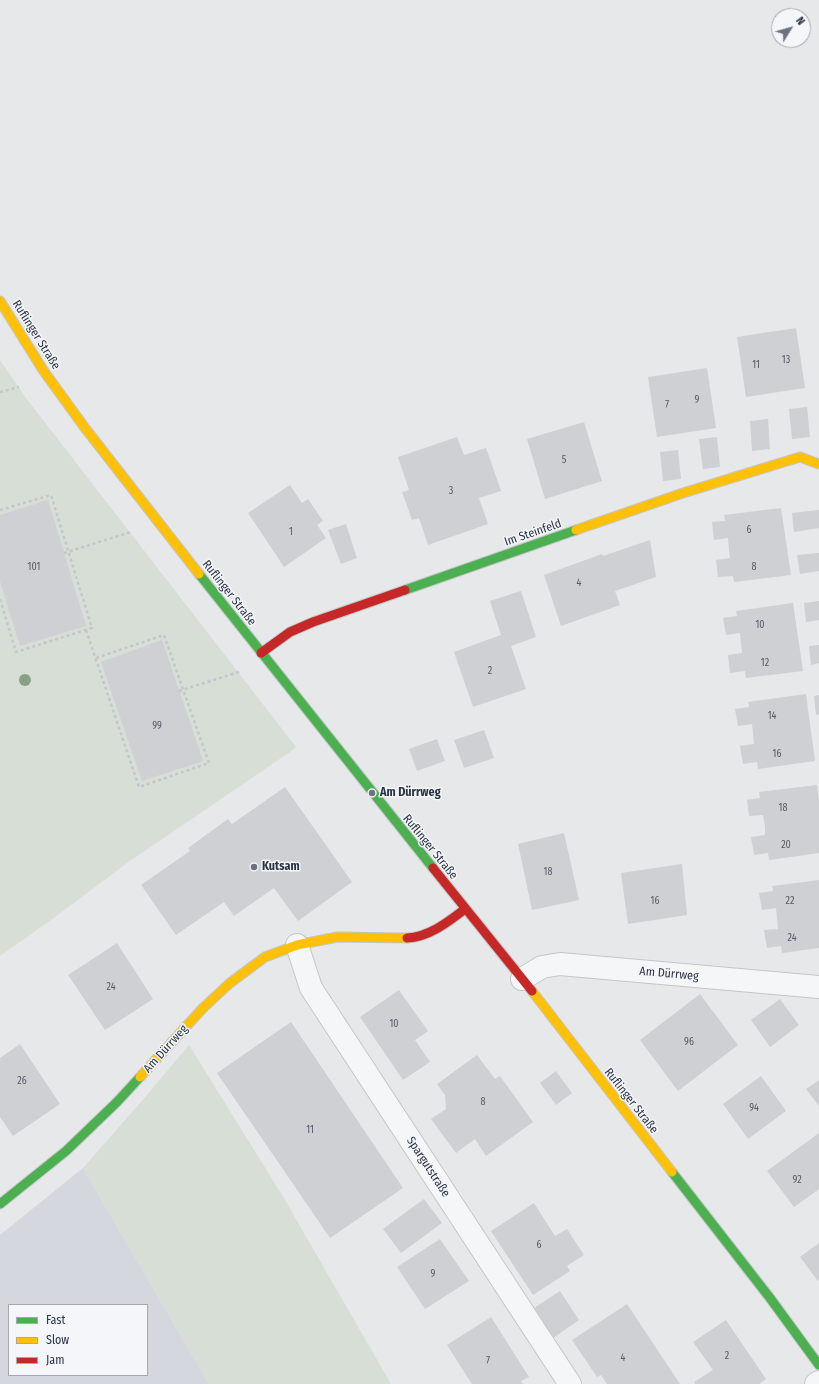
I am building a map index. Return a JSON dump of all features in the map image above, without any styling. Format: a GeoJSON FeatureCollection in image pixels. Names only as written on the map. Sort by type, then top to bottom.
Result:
{"type":"FeatureCollection","features":[{"type":"Feature","properties":{"kind":"street","name":"Ruflinger Straße"},"geometry":{"type":"LineString","coordinates":[[0,301],[43,370],[85,428],[260,653],[522,979],[770,1298],[819,1365]]}},
{"type":"Feature","properties":{"kind":"street","name":"Im Steinfeld"},"geometry":{"type":"LineString","coordinates":[[260,653],[290,632],[312,622],[684,493],[800,457],[819,464]]}},
{"type":"Feature","properties":{"kind":"street","name":"Am Dürrweg"},"geometry":{"type":"LineString","coordinates":[[0,1204],[66,1150],[112,1107],[203,1008],[230,983],[265,957],[297,945],[337,936],[410,938],[428,933],[448,922],[465,909]]}},
{"type":"Feature","properties":{"kind":"street","name":"Spargutstraße"},"geometry":{"type":"LineString","coordinates":[[297,945],[311,988],[570,1384]]}},
{"type":"Feature","properties":{"kind":"street","name":"Am Dürrweg"},"geometry":{"type":"LineString","coordinates":[[522,979],[542,967],[560,964],[819,987]]}},
{"type":"Feature","properties":{"kind":"path"},"geometry":{"type":"LineString","coordinates":[[0,392],[26,385]]}},
{"type":"Feature","properties":{"kind":"path"},"geometry":{"type":"LineString","coordinates":[[0,510],[51,495],[92,628],[16,652],[0,599]]}},
{"type":"Feature","properties":{"kind":"path"},"geometry":{"type":"LineString","coordinates":[[64,553],[138,530]]}},
{"type":"Feature","properties":{"kind":"path"},"geometry":{"type":"LineString","coordinates":[[86,630],[139,787],[209,763],[164,635],[96,658]]}},
{"type":"Feature","properties":{"kind":"path"},"geometry":{"type":"LineString","coordinates":[[179,691],[239,672]]}},
{"type":"Feature","properties":{"kind":"shaded area"},"geometry":{"type":"Polygon","coordinates":[[[0,360],[26,398],[296,747],[127,863],[0,956],[0,360]]]}},
{"type":"Feature","properties":{"kind":"shaded area"},"geometry":{"type":"Polygon","coordinates":[[[189,1045],[282,1195],[391,1384],[209,1384],[83,1168],[189,1045]]]}},
{"type":"Feature","properties":{"kind":"shaded area"},"geometry":{"type":"Polygon","coordinates":[[[83,1168],[209,1384],[0,1384],[0,1235],[83,1168]]]}},
{"type":"Feature","properties":{"kind":"building"},"geometry":{"type":"Polygon","coordinates":[[[796,328],[805,388],[746,397],[737,337],[796,328]]]}},
{"type":"Feature","properties":{"kind":"building"},"geometry":{"type":"Polygon","coordinates":[[[707,368],[716,428],[657,437],[648,377],[707,368]]]}},
{"type":"Feature","properties":{"kind":"building"},"geometry":{"type":"Polygon","coordinates":[[[807,407],[810,437],[792,439],[789,409],[807,407]]]}},
{"type":"Feature","properties":{"kind":"building"},"geometry":{"type":"Polygon","coordinates":[[[768,419],[770,449],[752,451],[750,421],[768,419]]]}},
{"type":"Feature","properties":{"kind":"building"},"geometry":{"type":"Polygon","coordinates":[[[584,422],[602,481],[545,499],[527,439],[584,422]]]}},
{"type":"Feature","properties":{"kind":"building"},"geometry":{"type":"Polygon","coordinates":[[[457,437],[464,455],[486,448],[501,491],[479,498],[488,524],[428,545],[419,518],[412,520],[402,492],[409,490],[398,457],[457,437]]]}},
{"type":"Feature","properties":{"kind":"building"},"geometry":{"type":"Polygon","coordinates":[[[717,437],[720,467],[703,469],[699,439],[717,437]]]}},
{"type":"Feature","properties":{"kind":"building"},"geometry":{"type":"Polygon","coordinates":[[[678,450],[681,479],[663,481],[660,452],[678,450]]]}},
{"type":"Feature","properties":{"kind":"building"},"geometry":{"type":"Polygon","coordinates":[[[290,485],[302,503],[308,499],[323,521],[317,525],[326,538],[284,567],[248,513],[290,485]]]}},
{"type":"Feature","properties":{"kind":"building"},"geometry":{"type":"Polygon","coordinates":[[[48,500],[86,626],[20,646],[0,581],[0,515],[48,500]]]}},
{"type":"Feature","properties":{"kind":"building"},"geometry":{"type":"Polygon","coordinates":[[[781,508],[791,575],[734,582],[733,576],[718,577],[716,560],[730,558],[728,538],[714,540],[712,522],[725,521],[724,515],[781,508]]]}},
{"type":"Feature","properties":{"kind":"building"},"geometry":{"type":"Polygon","coordinates":[[[819,510],[819,528],[794,532],[792,513],[819,510]]]}},
{"type":"Feature","properties":{"kind":"building"},"geometry":{"type":"Polygon","coordinates":[[[346,524],[357,558],[341,564],[328,530],[346,524]]]}},
{"type":"Feature","properties":{"kind":"building"},"geometry":{"type":"Polygon","coordinates":[[[650,540],[656,577],[615,591],[620,605],[561,626],[544,575],[602,554],[603,556],[650,540]]]}},
{"type":"Feature","properties":{"kind":"building"},"geometry":{"type":"Polygon","coordinates":[[[819,553],[819,571],[800,574],[797,555],[819,553]]]}},
{"type":"Feature","properties":{"kind":"building"},"geometry":{"type":"Polygon","coordinates":[[[521,591],[536,637],[511,646],[526,689],[473,707],[454,652],[501,635],[490,601],[521,591]]]}},
{"type":"Feature","properties":{"kind":"building"},"geometry":{"type":"Polygon","coordinates":[[[819,601],[819,620],[806,622],[804,603],[819,601]]]}},
{"type":"Feature","properties":{"kind":"building"},"geometry":{"type":"Polygon","coordinates":[[[793,603],[803,671],[746,678],[745,671],[730,673],[728,655],[742,653],[740,633],[726,635],[723,618],[737,616],[736,611],[793,603]]]}},
{"type":"Feature","properties":{"kind":"building"},"geometry":{"type":"Polygon","coordinates":[[[162,640],[203,761],[142,781],[101,662],[162,640]]]}},
{"type":"Feature","properties":{"kind":"building"},"geometry":{"type":"Polygon","coordinates":[[[819,645],[819,663],[811,665],[809,646],[819,645]]]}},
{"type":"Feature","properties":{"kind":"building"},"geometry":{"type":"Polygon","coordinates":[[[806,694],[815,761],[758,769],[757,762],[743,764],[740,746],[754,744],[752,724],[738,726],[735,709],[749,707],[748,702],[806,694]]]}},
{"type":"Feature","properties":{"kind":"building"},"geometry":{"type":"Polygon","coordinates":[[[819,695],[819,714],[816,715],[814,696],[819,695]]]}},
{"type":"Feature","properties":{"kind":"building"},"geometry":{"type":"Polygon","coordinates":[[[484,730],[494,758],[464,768],[454,740],[484,730]]]}},
{"type":"Feature","properties":{"kind":"building"},"geometry":{"type":"Polygon","coordinates":[[[437,739],[445,761],[417,771],[409,749],[437,739]]]}},
{"type":"Feature","properties":{"kind":"building"},"geometry":{"type":"Polygon","coordinates":[[[817,785],[819,801],[819,853],[769,860],[768,853],[754,855],[751,837],[765,835],[765,827],[763,815],[749,816],[747,800],[760,798],[759,792],[817,785]]]}},
{"type":"Feature","properties":{"kind":"building","name":"Kutsam"},"geometry":{"type":"Polygon","coordinates":[[[285,787],[352,882],[298,921],[274,888],[234,916],[224,902],[176,935],[141,885],[190,851],[188,848],[228,819],[232,824],[285,787]]]}},
{"type":"Feature","properties":{"kind":"building"},"geometry":{"type":"Polygon","coordinates":[[[564,833],[579,900],[532,910],[518,844],[564,833]]]}},
{"type":"Feature","properties":{"kind":"building"},"geometry":{"type":"Polygon","coordinates":[[[682,864],[687,915],[628,924],[621,873],[682,864]]]}},
{"type":"Feature","properties":{"kind":"building"},"geometry":{"type":"Polygon","coordinates":[[[819,880],[819,948],[782,953],[781,946],[767,948],[764,930],[778,929],[776,908],[762,910],[759,893],[773,891],[772,886],[819,880]]]}},
{"type":"Feature","properties":{"kind":"building"},"geometry":{"type":"Polygon","coordinates":[[[117,943],[153,999],[105,1030],[68,975],[117,943]]]}},
{"type":"Feature","properties":{"kind":"building"},"geometry":{"type":"Polygon","coordinates":[[[399,990],[428,1031],[415,1040],[430,1062],[403,1080],[360,1017],[399,990]]]}},
{"type":"Feature","properties":{"kind":"building"},"geometry":{"type":"Polygon","coordinates":[[[700,994],[738,1045],[678,1091],[640,1040],[700,994]]]}},
{"type":"Feature","properties":{"kind":"building"},"geometry":{"type":"Polygon","coordinates":[[[780,999],[799,1025],[770,1047],[751,1020],[780,999]]]}},
{"type":"Feature","properties":{"kind":"building"},"geometry":{"type":"Polygon","coordinates":[[[291,1022],[403,1188],[330,1238],[217,1073],[291,1022]]]}},
{"type":"Feature","properties":{"kind":"building"},"geometry":{"type":"Polygon","coordinates":[[[20,1044],[60,1104],[13,1136],[0,1117],[0,1058],[20,1044]]]}},
{"type":"Feature","properties":{"kind":"building"},"geometry":{"type":"Polygon","coordinates":[[[477,1055],[495,1079],[500,1076],[533,1122],[486,1156],[475,1139],[456,1153],[431,1119],[446,1109],[445,1095],[437,1084],[477,1055]]]}},
{"type":"Feature","properties":{"kind":"building"},"geometry":{"type":"Polygon","coordinates":[[[556,1071],[572,1093],[556,1105],[540,1083],[556,1071]]]}},
{"type":"Feature","properties":{"kind":"building"},"geometry":{"type":"Polygon","coordinates":[[[761,1076],[786,1111],[748,1139],[723,1104],[761,1076]]]}},
{"type":"Feature","properties":{"kind":"building"},"geometry":{"type":"Polygon","coordinates":[[[819,1080],[819,1106],[806,1089],[819,1080]]]}},
{"type":"Feature","properties":{"kind":"building"},"geometry":{"type":"Polygon","coordinates":[[[819,1133],[819,1189],[794,1207],[767,1171],[819,1133]]]}},
{"type":"Feature","properties":{"kind":"building"},"geometry":{"type":"Polygon","coordinates":[[[424,1199],[442,1223],[401,1253],[383,1229],[424,1199]]]}},
{"type":"Feature","properties":{"kind":"building"},"geometry":{"type":"Polygon","coordinates":[[[534,1203],[555,1236],[567,1229],[584,1255],[567,1266],[570,1271],[533,1295],[491,1231],[534,1203]]]}},
{"type":"Feature","properties":{"kind":"building"},"geometry":{"type":"Polygon","coordinates":[[[440,1239],[469,1281],[425,1309],[397,1267],[440,1239]]]}},
{"type":"Feature","properties":{"kind":"building"},"geometry":{"type":"Polygon","coordinates":[[[819,1243],[819,1280],[818,1281],[800,1257],[819,1243]]]}},
{"type":"Feature","properties":{"kind":"building"},"geometry":{"type":"Polygon","coordinates":[[[560,1291],[579,1320],[553,1338],[534,1308],[560,1291]]]}},
{"type":"Feature","properties":{"kind":"building"},"geometry":{"type":"Polygon","coordinates":[[[627,1304],[680,1384],[607,1384],[601,1375],[597,1377],[572,1340],[627,1304]]]}},
{"type":"Feature","properties":{"kind":"building"},"geometry":{"type":"Polygon","coordinates":[[[491,1317],[529,1377],[521,1381],[523,1384],[472,1384],[447,1345],[491,1317]]]}},
{"type":"Feature","properties":{"kind":"building"},"geometry":{"type":"Polygon","coordinates":[[[726,1320],[766,1379],[759,1384],[695,1384],[694,1382],[713,1370],[693,1342],[726,1320]]]}},
{"type":"Feature","properties":{"kind":"traffic: fast"},"geometry":{"type":"LineString","coordinates":[[405,590],[576,530]]}},
{"type":"Feature","properties":{"kind":"traffic: fast"},"geometry":{"type":"LineString","coordinates":[[199,574],[433,868]]}},
{"type":"Feature","properties":{"kind":"traffic: fast"},"geometry":{"type":"LineString","coordinates":[[0,1204],[66,1151],[117,1102],[140,1077]]}},
{"type":"Feature","properties":{"kind":"traffic: fast"},"geometry":{"type":"LineString","coordinates":[[672,1172],[770,1298],[819,1365]]}},
{"type":"Feature","properties":{"kind":"traffic: slow"},"geometry":{"type":"LineString","coordinates":[[0,301],[43,370],[85,428],[199,574]]}},
{"type":"Feature","properties":{"kind":"traffic: slow"},"geometry":{"type":"LineString","coordinates":[[576,530],[683,493],[800,457],[819,464]]}},
{"type":"Feature","properties":{"kind":"traffic: slow"},"geometry":{"type":"LineString","coordinates":[[140,1077],[203,1008],[230,983],[265,957],[297,945],[337,937],[407,938]]}},
{"type":"Feature","properties":{"kind":"traffic: slow"},"geometry":{"type":"LineString","coordinates":[[532,991],[672,1172]]}},
{"type":"Feature","properties":{"kind":"traffic: jam"},"geometry":{"type":"LineString","coordinates":[[261,653],[290,632],[313,622],[405,590]]}},
{"type":"Feature","properties":{"kind":"traffic: jam"},"geometry":{"type":"LineString","coordinates":[[433,868],[532,991]]}},
{"type":"Feature","properties":{"kind":"traffic: jam"},"geometry":{"type":"LineString","coordinates":[[407,938],[431,932],[445,924],[465,909]]}},
{"type":"Feature","properties":{"kind":"place","name":"Am Dürrweg"},"geometry":{"type":"Point","coordinates":[372,793]}},
{"type":"Feature","properties":{"kind":"place","name":"Kutsam"},"geometry":{"type":"Point","coordinates":[254,867]}}]}
